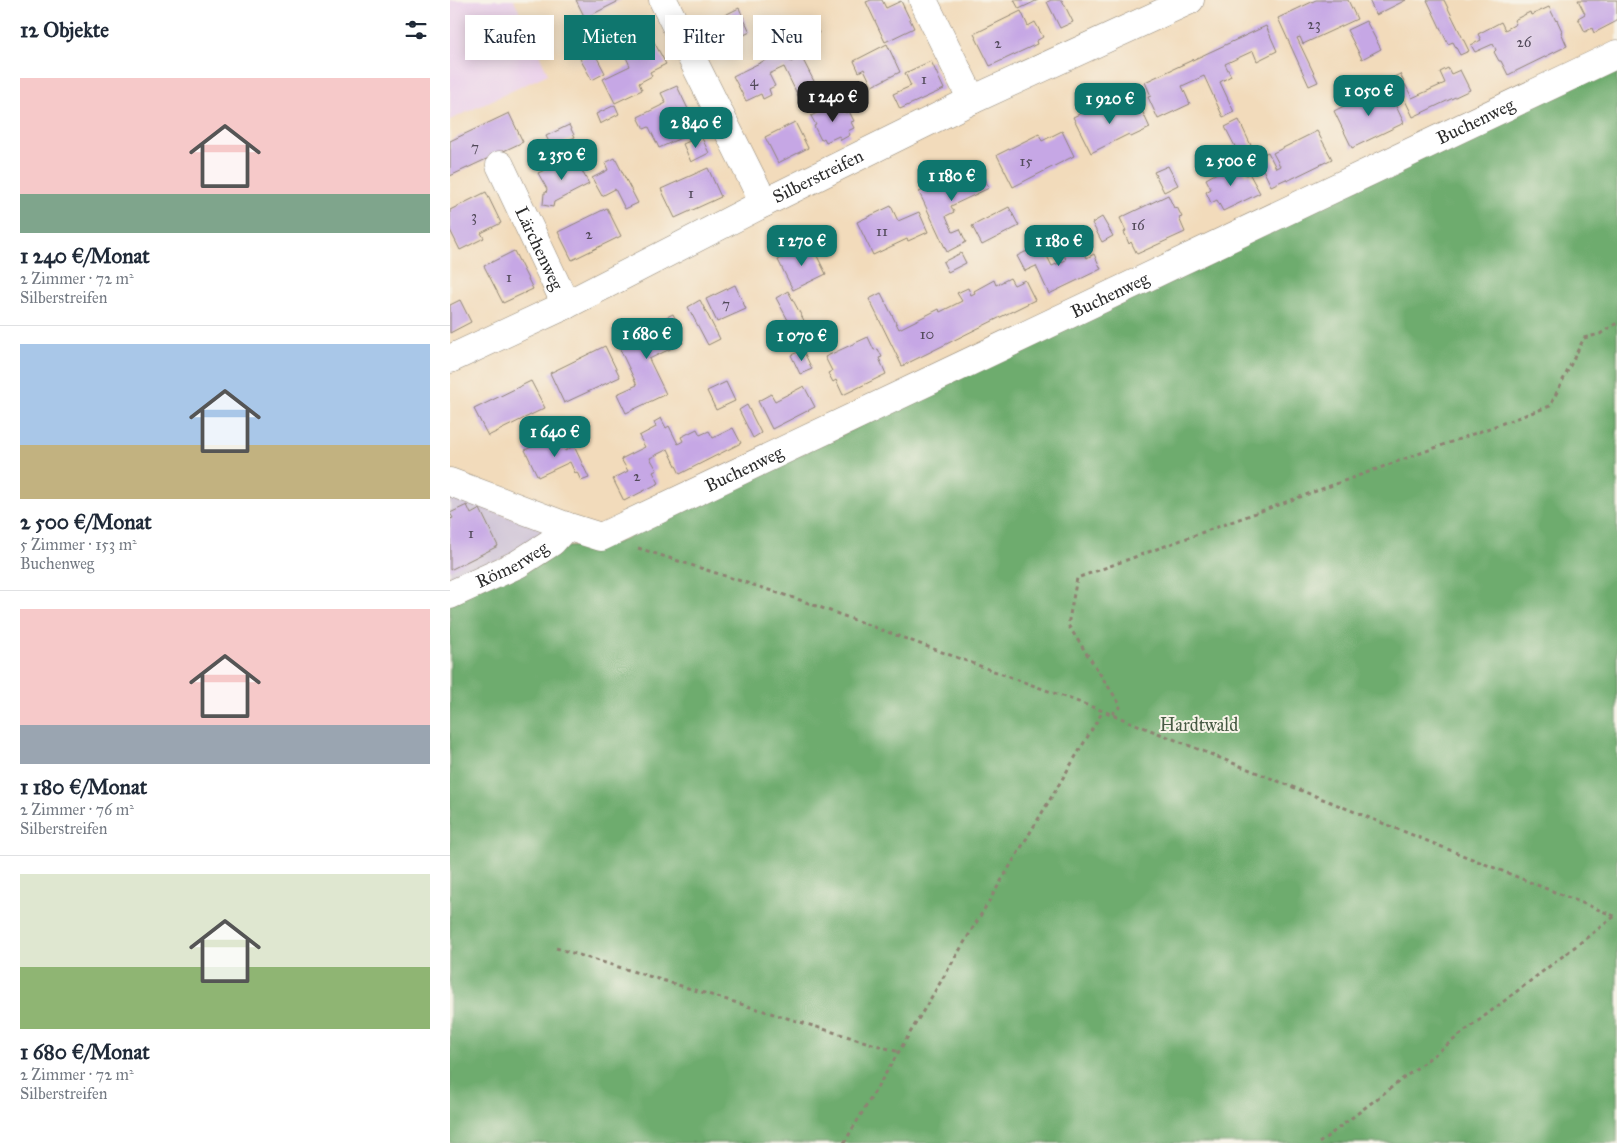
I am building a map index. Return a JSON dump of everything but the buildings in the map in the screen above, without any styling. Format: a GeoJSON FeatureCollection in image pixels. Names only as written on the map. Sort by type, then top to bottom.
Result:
{"type":"FeatureCollection","features":[{"type":"Feature","properties":{"kind":"street"},"geometry":{"type":"LineString","coordinates":[[663,0],[764,203]]}},
{"type":"Feature","properties":{"kind":"street"},"geometry":{"type":"LineString","coordinates":[[923,0],[972,100]]}},
{"type":"Feature","properties":{"kind":"street","name":"Silberstreifen"},"geometry":{"type":"LineString","coordinates":[[450,359],[566,305],[764,203],[972,100],[1189,0]]}},
{"type":"Feature","properties":{"kind":"street","name":"Buchenweg"},"geometry":{"type":"LineString","coordinates":[[601,537],[1617,54]]}},
{"type":"Feature","properties":{"kind":"street","name":"Lärchenweg"},"geometry":{"type":"LineString","coordinates":[[500,165],[566,305]]}},
{"type":"Feature","properties":{"kind":"street","name":"Römerweg"},"geometry":{"type":"LineString","coordinates":[[450,482],[566,526],[601,537]]}},
{"type":"Feature","properties":{"kind":"street","name":"Römerweg"},"geometry":{"type":"LineString","coordinates":[[450,595],[518,564],[552,542],[566,526]]}},
{"type":"Feature","properties":{"kind":"path"},"geometry":{"type":"LineString","coordinates":[[1112,714],[1121,706],[1068,625],[1077,578],[1550,406],[1584,338],[1600,334],[1617,323]]}},
{"type":"Feature","properties":{"kind":"path"},"geometry":{"type":"LineString","coordinates":[[601,537],[800,600],[1112,714],[1616,916]]}},
{"type":"Feature","properties":{"kind":"path"},"geometry":{"type":"LineString","coordinates":[[844,1143],[1102,711]]}},
{"type":"Feature","properties":{"kind":"path"},"geometry":{"type":"LineString","coordinates":[[1319,1143],[1616,916]]}},
{"type":"Feature","properties":{"kind":"path"},"geometry":{"type":"LineString","coordinates":[[556,948],[899,1052]]}},
{"type":"Feature","properties":{"kind":"shaded area"},"geometry":{"type":"Polygon","coordinates":[[[450,0],[514,0],[521,15],[465,15],[465,60],[542,60],[548,74],[450,120],[450,0]]]}},
{"type":"Feature","properties":{"kind":"shaded area"},"geometry":{"type":"Polygon","coordinates":[[[450,495],[554,533],[450,585],[450,495]]]}},
{"type":"Feature","properties":{"kind":"green space","name":"Hardtwald"},"geometry":{"type":"Polygon","coordinates":[[[1617,63],[1617,1143],[450,1143],[450,601],[567,547],[616,543],[1617,63]]]}}]}
